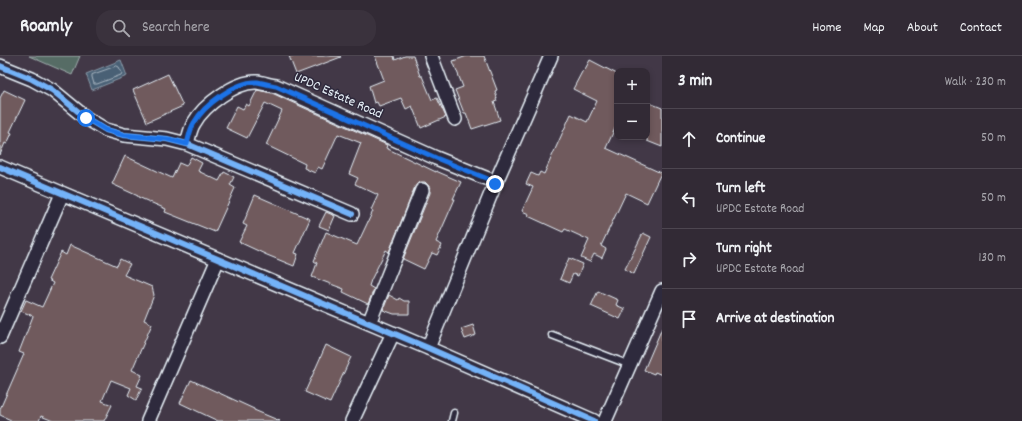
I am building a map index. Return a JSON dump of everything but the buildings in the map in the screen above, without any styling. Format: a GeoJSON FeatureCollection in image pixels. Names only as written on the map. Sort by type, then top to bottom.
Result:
{"type":"FeatureCollection","features":[{"type":"Feature","properties":{"kind":"street"},"geometry":{"type":"LineString","coordinates":[[431,56],[455,119]]}},
{"type":"Feature","properties":{"kind":"street"},"geometry":{"type":"LineString","coordinates":[[428,348],[495,184],[551,56]]}},
{"type":"Feature","properties":{"kind":"street"},"geometry":{"type":"LineString","coordinates":[[0,66],[32,79],[52,90],[86,118],[106,130],[124,135],[167,139],[187,144],[352,214]]}},
{"type":"Feature","properties":{"kind":"street","name":"UPDC Estate Road"},"geometry":{"type":"LineString","coordinates":[[187,144],[193,123],[205,107],[222,95],[242,85],[257,82],[276,86],[436,158],[488,179],[495,184]]}},
{"type":"Feature","properties":{"kind":"street"},"geometry":{"type":"LineString","coordinates":[[0,167],[393,333],[594,421]]}},
{"type":"Feature","properties":{"kind":"street"},"geometry":{"type":"LineString","coordinates":[[369,323],[422,190]]}},
{"type":"Feature","properties":{"kind":"street"},"geometry":{"type":"LineString","coordinates":[[0,337],[62,194]]}},
{"type":"Feature","properties":{"kind":"street"},"geometry":{"type":"LineString","coordinates":[[148,421],[218,259]]}},
{"type":"Feature","properties":{"kind":"street"},"geometry":{"type":"LineString","coordinates":[[605,421],[662,291]]}},
{"type":"Feature","properties":{"kind":"street"},"geometry":{"type":"LineString","coordinates":[[352,421],[393,333]]}},
{"type":"Feature","properties":{"kind":"lane"},"geometry":{"type":"LineString","coordinates":[[552,335],[630,365]]}},
{"type":"Feature","properties":{"kind":"lane"},"geometry":{"type":"LineString","coordinates":[[452,421],[454,413]]}},
{"type":"Feature","properties":{"kind":"green space"},"geometry":{"type":"Polygon","coordinates":[[[29,56],[80,56],[72,75],[29,56]]]}},
{"type":"Feature","properties":{"kind":"water"},"geometry":{"type":"Polygon","coordinates":[[[121,60],[127,76],[92,90],[86,74],[121,60]]]}},
{"type":"Feature","properties":{"kind":"cycle path"},"geometry":{"type":"LineString","coordinates":[[0,66],[32,79],[52,90],[86,118],[106,130],[124,135],[167,139],[187,144],[352,214]]}},
{"type":"Feature","properties":{"kind":"cycle path"},"geometry":{"type":"LineString","coordinates":[[0,167],[428,348],[594,421]]}},
{"type":"Feature","properties":{"kind":"route"},"geometry":{"type":"LineString","coordinates":[[86,118],[106,130],[124,135],[167,139],[187,144],[193,123],[205,107],[222,95],[242,85],[257,82],[276,86],[436,158],[488,179],[495,184]]}}]}
